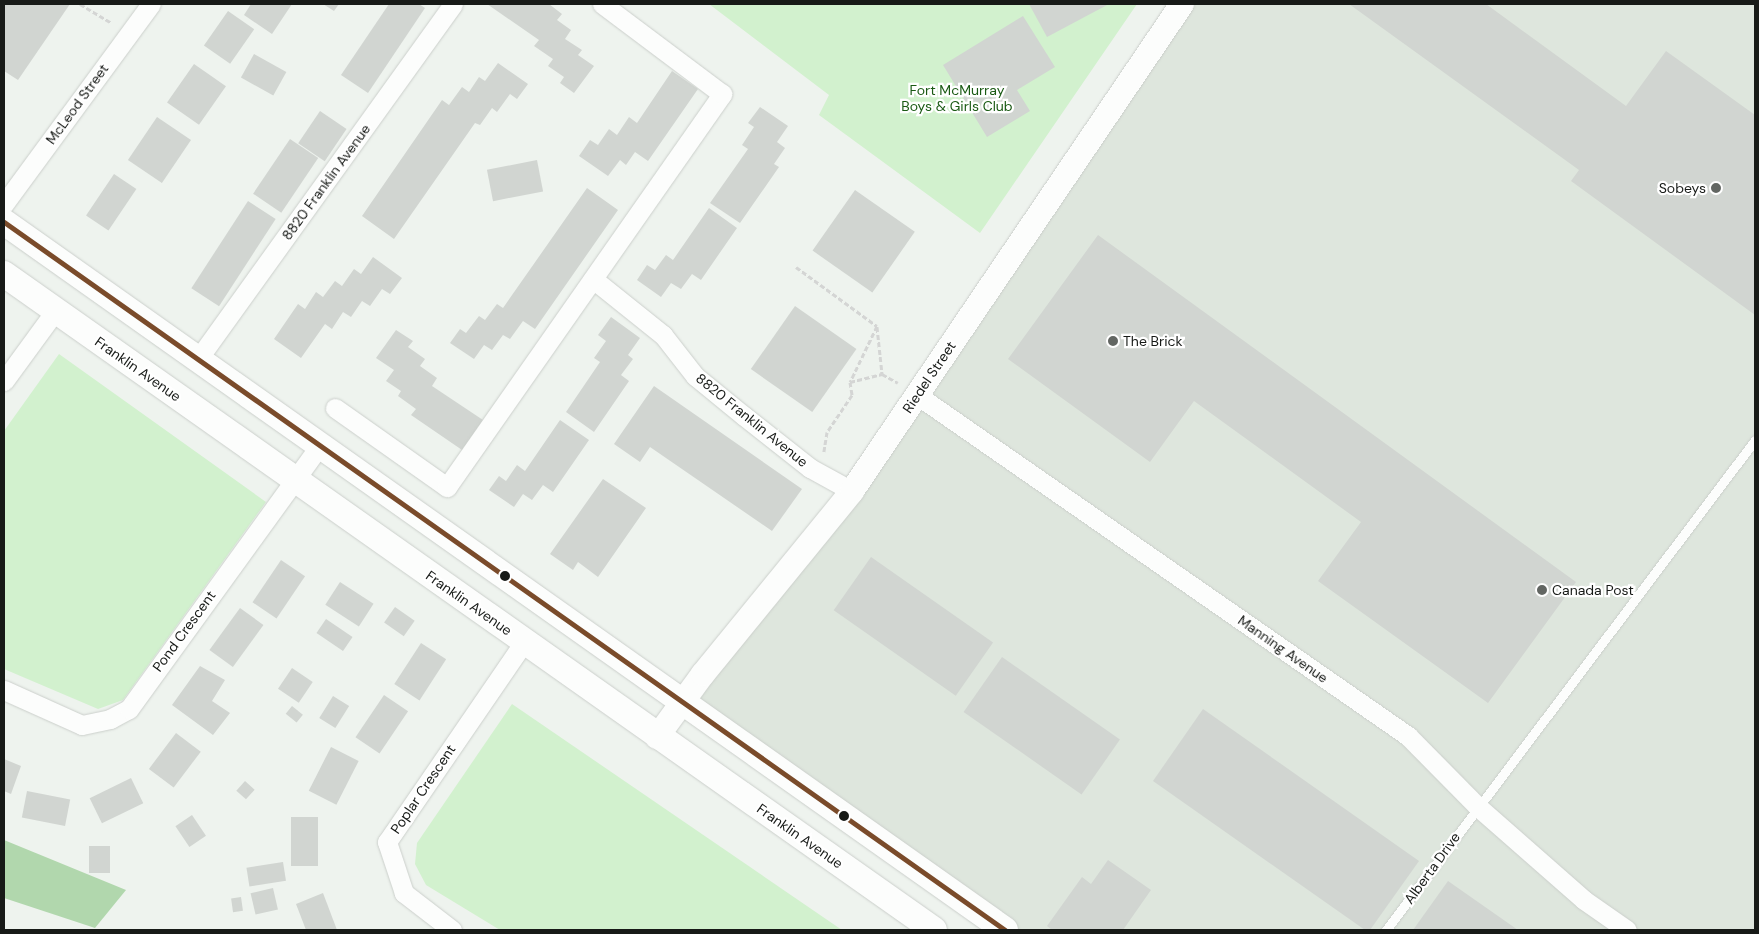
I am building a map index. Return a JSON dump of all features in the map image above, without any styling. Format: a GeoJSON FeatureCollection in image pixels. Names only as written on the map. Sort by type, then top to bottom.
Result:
{"type":"FeatureCollection","features":[{"type":"Feature","properties":{"kind":"main road"},"geometry":{"type":"LineString","coordinates":[[4,222],[682,704],[1005,930]]}},
{"type":"Feature","properties":{"kind":"main road","name":"Franklin Avenue"},"geometry":{"type":"LineString","coordinates":[[4,274],[657,737],[934,930]]}},
{"type":"Feature","properties":{"kind":"street","name":"McLeod Street"},"geometry":{"type":"LineString","coordinates":[[4,204],[151,4]]}},
{"type":"Feature","properties":{"kind":"street","name":"8820 Franklin Avenue"},"geometry":{"type":"LineString","coordinates":[[198,360],[453,4]]}},
{"type":"Feature","properties":{"kind":"street"},"geometry":{"type":"LineString","coordinates":[[335,408],[447,487],[722,94],[602,4]]}},
{"type":"Feature","properties":{"kind":"street","name":"Riedel Street"},"geometry":{"type":"LineString","coordinates":[[657,737],[852,491],[1182,4]]}},
{"type":"Feature","properties":{"kind":"street","name":"8820 Franklin Avenue"},"geometry":{"type":"LineString","coordinates":[[593,279],[663,335],[695,376],[730,405],[810,468],[852,491]]}},
{"type":"Feature","properties":{"kind":"street"},"geometry":{"type":"LineString","coordinates":[[4,381],[55,311]]}},
{"type":"Feature","properties":{"kind":"street","name":"Manning Avenue"},"geometry":{"type":"LineString","coordinates":[[917,394],[1408,736],[1477,806],[1584,900],[1627,930]]}},
{"type":"Feature","properties":{"kind":"street","name":"Pond Crescent"},"geometry":{"type":"LineString","coordinates":[[4,690],[82,725],[110,719],[129,709],[320,445]]}},
{"type":"Feature","properties":{"kind":"street","name":"Poplar Crescent"},"geometry":{"type":"LineString","coordinates":[[452,930],[404,893],[387,842],[524,642]]}},
{"type":"Feature","properties":{"kind":"lane","name":"Alberta Drive"},"geometry":{"type":"LineString","coordinates":[[1386,930],[1477,806],[1755,440]]}},
{"type":"Feature","properties":{"kind":"path"},"geometry":{"type":"LineString","coordinates":[[80,4],[129,34]]}},
{"type":"Feature","properties":{"kind":"path"},"geometry":{"type":"LineString","coordinates":[[796,267],[877,326],[882,374]]}},
{"type":"Feature","properties":{"kind":"path"},"geometry":{"type":"LineString","coordinates":[[824,452],[827,432],[852,395],[850,382],[877,326]]}},
{"type":"Feature","properties":{"kind":"path"},"geometry":{"type":"LineString","coordinates":[[850,382],[882,374],[917,394]]}},
{"type":"Feature","properties":{"kind":"shaded area"},"geometry":{"type":"Polygon","coordinates":[[[1185,4],[1755,4],[1755,930],[1005,930],[682,703],[852,491],[1185,4]]]}},
{"type":"Feature","properties":{"kind":"green space","name":"Fort McMurray Boys & Girls Club"},"geometry":{"type":"Polygon","coordinates":[[[709,4],[1137,4],[980,233],[819,115],[829,95],[709,4]]]}},
{"type":"Feature","properties":{"kind":"green space"},"geometry":{"type":"Polygon","coordinates":[[[59,354],[266,502],[123,700],[98,709],[4,669],[4,431],[59,354]]]}},
{"type":"Feature","properties":{"kind":"green space"},"geometry":{"type":"Polygon","coordinates":[[[512,704],[842,930],[500,930],[426,885],[415,864],[417,843],[512,704]]]}},
{"type":"Feature","properties":{"kind":"green space"},"geometry":{"type":"Polygon","coordinates":[[[4,840],[126,890],[95,928],[4,898],[4,840]]]}},
{"type":"Feature","properties":{"kind":"building"},"geometry":{"type":"Polygon","coordinates":[[[4,4],[70,4],[18,80],[4,71],[4,4]]]}},
{"type":"Feature","properties":{"kind":"building"},"geometry":{"type":"Polygon","coordinates":[[[251,4],[292,4],[272,34],[244,15],[251,4]]]}},
{"type":"Feature","properties":{"kind":"building"},"geometry":{"type":"Polygon","coordinates":[[[323,4],[339,4],[334,11],[323,4]]]}},
{"type":"Feature","properties":{"kind":"building"},"geometry":{"type":"Polygon","coordinates":[[[389,4],[419,4],[425,8],[368,93],[341,75],[389,4]]]}},
{"type":"Feature","properties":{"kind":"building"},"geometry":{"type":"Polygon","coordinates":[[[487,4],[549,4],[562,14],[557,20],[571,30],[565,39],[582,50],[578,55],[594,66],[574,93],[560,83],[564,77],[548,66],[553,59],[534,46],[539,40],[487,4]]]}},
{"type":"Feature","properties":{"kind":"building"},"geometry":{"type":"Polygon","coordinates":[[[1029,4],[1109,4],[1047,37],[1029,4]]]}},
{"type":"Feature","properties":{"kind":"building"},"geometry":{"type":"Polygon","coordinates":[[[1349,4],[1486,4],[1626,106],[1666,51],[1755,115],[1755,315],[1571,181],[1579,170],[1349,4]]]}},
{"type":"Feature","properties":{"kind":"building"},"geometry":{"type":"Polygon","coordinates":[[[228,11],[254,29],[230,64],[204,45],[228,11]]]}},
{"type":"Feature","properties":{"kind":"building"},"geometry":{"type":"Polygon","coordinates":[[[1023,16],[1055,67],[1017,90],[1030,111],[987,137],[943,65],[1023,16]]]}},
{"type":"Feature","properties":{"kind":"building"},"geometry":{"type":"Polygon","coordinates":[[[254,54],[286,72],[273,96],[241,78],[254,54]]]}},
{"type":"Feature","properties":{"kind":"building"},"geometry":{"type":"Polygon","coordinates":[[[498,63],[528,84],[517,99],[510,94],[497,112],[492,108],[480,125],[475,123],[394,239],[362,216],[442,100],[449,105],[462,87],[469,92],[479,77],[485,81],[498,63]]]}},
{"type":"Feature","properties":{"kind":"building"},"geometry":{"type":"Polygon","coordinates":[[[194,64],[226,86],[199,125],[167,103],[194,64]]]}},
{"type":"Feature","properties":{"kind":"building"},"geometry":{"type":"Polygon","coordinates":[[[672,71],[698,89],[648,161],[635,152],[626,165],[620,160],[608,176],[579,156],[590,140],[598,145],[609,129],[617,135],[629,117],[637,123],[672,71]]]}},
{"type":"Feature","properties":{"kind":"building"},"geometry":{"type":"Polygon","coordinates":[[[760,107],[788,126],[777,142],[785,148],[774,164],[779,167],[740,223],[710,203],[748,149],[742,145],[754,127],[748,123],[760,107]]]}},
{"type":"Feature","properties":{"kind":"building"},"geometry":{"type":"Polygon","coordinates":[[[320,111],[347,129],[325,161],[298,143],[320,111]]]}},
{"type":"Feature","properties":{"kind":"building"},"geometry":{"type":"Polygon","coordinates":[[[157,117],[191,140],[162,183],[128,160],[157,117]]]}},
{"type":"Feature","properties":{"kind":"building"},"geometry":{"type":"Polygon","coordinates":[[[290,139],[318,158],[281,213],[253,194],[290,139]]]}},
{"type":"Feature","properties":{"kind":"building"},"geometry":{"type":"Polygon","coordinates":[[[537,160],[543,191],[493,201],[487,170],[537,160]]]}},
{"type":"Feature","properties":{"kind":"building"},"geometry":{"type":"Polygon","coordinates":[[[114,174],[136,189],[108,231],[86,215],[114,174]]]}},
{"type":"Feature","properties":{"kind":"building"},"geometry":{"type":"Polygon","coordinates":[[[587,188],[618,210],[535,329],[523,321],[510,339],[503,335],[492,350],[484,345],[474,359],[450,343],[460,329],[466,333],[479,316],[485,320],[497,304],[503,308],[587,188]]]}},
{"type":"Feature","properties":{"kind":"building"},"geometry":{"type":"Polygon","coordinates":[[[855,190],[915,232],[872,292],[813,251],[855,190]]]}},
{"type":"Feature","properties":{"kind":"building"},"geometry":{"type":"Polygon","coordinates":[[[248,201],[276,219],[219,306],[191,288],[248,201]]]}},
{"type":"Feature","properties":{"kind":"building"},"geometry":{"type":"Polygon","coordinates":[[[709,208],[737,228],[701,280],[692,274],[681,289],[671,283],[661,297],[637,280],[647,265],[655,270],[666,255],[673,260],[709,208]]]}},
{"type":"Feature","properties":{"kind":"building"},"geometry":{"type":"Polygon","coordinates":[[[1098,235],[1576,582],[1488,703],[1318,581],[1361,522],[1194,401],[1150,462],[1008,359],[1098,235]]]}},
{"type":"Feature","properties":{"kind":"building"},"geometry":{"type":"Polygon","coordinates":[[[373,257],[402,278],[390,294],[382,289],[370,306],[362,301],[351,317],[343,312],[332,329],[325,324],[301,358],[274,339],[298,304],[305,309],[316,292],[323,297],[335,281],[342,286],[354,269],[361,274],[373,257]]]}},
{"type":"Feature","properties":{"kind":"building"},"geometry":{"type":"Polygon","coordinates":[[[795,306],[856,349],[812,412],[751,369],[795,306]]]}},
{"type":"Feature","properties":{"kind":"building"},"geometry":{"type":"Polygon","coordinates":[[[611,317],[640,338],[628,355],[633,359],[621,375],[629,381],[594,432],[566,412],[600,362],[594,358],[606,341],[598,335],[611,317]]]}},
{"type":"Feature","properties":{"kind":"building"},"geometry":{"type":"Polygon","coordinates":[[[396,330],[413,341],[408,347],[425,359],[420,366],[437,378],[432,386],[486,422],[465,452],[411,415],[416,409],[398,396],[401,391],[386,381],[394,370],[376,358],[396,330]]]}},
{"type":"Feature","properties":{"kind":"building"},"geometry":{"type":"Polygon","coordinates":[[[654,386],[802,489],[772,531],[650,447],[640,462],[614,444],[654,386]]]}},
{"type":"Feature","properties":{"kind":"building"},"geometry":{"type":"Polygon","coordinates":[[[560,420],[589,440],[553,492],[543,485],[532,500],[523,494],[514,507],[489,490],[499,476],[506,481],[517,465],[525,471],[560,420]]]}},
{"type":"Feature","properties":{"kind":"building"},"geometry":{"type":"Polygon","coordinates":[[[603,479],[646,508],[598,577],[578,562],[573,570],[550,554],[603,479]]]}},
{"type":"Feature","properties":{"kind":"building"},"geometry":{"type":"Polygon","coordinates":[[[871,557],[993,642],[956,696],[834,610],[871,557]]]}},
{"type":"Feature","properties":{"kind":"building"},"geometry":{"type":"Polygon","coordinates":[[[281,560],[305,576],[277,618],[252,602],[281,560]]]}},
{"type":"Feature","properties":{"kind":"building"},"geometry":{"type":"Polygon","coordinates":[[[340,582],[374,604],[359,626],[325,605],[340,582]]]}},
{"type":"Feature","properties":{"kind":"building"},"geometry":{"type":"Polygon","coordinates":[[[395,607],[415,621],[404,636],[384,623],[395,607]]]}},
{"type":"Feature","properties":{"kind":"building"},"geometry":{"type":"Polygon","coordinates":[[[240,608],[263,625],[233,667],[209,650],[240,608]]]}},
{"type":"Feature","properties":{"kind":"building"},"geometry":{"type":"Polygon","coordinates":[[[326,619],[353,637],[343,651],[316,633],[326,619]]]}},
{"type":"Feature","properties":{"kind":"building"},"geometry":{"type":"Polygon","coordinates":[[[421,643],[446,659],[419,700],[394,684],[421,643]]]}},
{"type":"Feature","properties":{"kind":"building"},"geometry":{"type":"Polygon","coordinates":[[[1002,657],[1120,740],[1082,794],[964,712],[1002,657]]]}},
{"type":"Feature","properties":{"kind":"building"},"geometry":{"type":"Polygon","coordinates":[[[200,666],[225,680],[212,701],[230,713],[213,735],[172,705],[200,666]]]}},
{"type":"Feature","properties":{"kind":"building"},"geometry":{"type":"Polygon","coordinates":[[[292,668],[313,682],[299,703],[278,689],[292,668]]]}},
{"type":"Feature","properties":{"kind":"building"},"geometry":{"type":"Polygon","coordinates":[[[384,695],[408,711],[380,753],[355,737],[384,695]]]}},
{"type":"Feature","properties":{"kind":"building"},"geometry":{"type":"Polygon","coordinates":[[[333,696],[349,706],[335,728],[319,718],[333,696]]]}},
{"type":"Feature","properties":{"kind":"building"},"geometry":{"type":"Polygon","coordinates":[[[292,706],[303,715],[297,723],[286,714],[292,706]]]}},
{"type":"Feature","properties":{"kind":"building"},"geometry":{"type":"Polygon","coordinates":[[[1203,709],[1419,861],[1370,930],[1365,930],[1153,781],[1203,709]]]}},
{"type":"Feature","properties":{"kind":"building"},"geometry":{"type":"Polygon","coordinates":[[[176,733],[201,752],[174,788],[149,769],[176,733]]]}},
{"type":"Feature","properties":{"kind":"building"},"geometry":{"type":"Polygon","coordinates":[[[331,747],[359,761],[336,805],[309,791],[331,747]]]}},
{"type":"Feature","properties":{"kind":"building"},"geometry":{"type":"Polygon","coordinates":[[[4,759],[21,766],[11,794],[4,791],[4,759]]]}},
{"type":"Feature","properties":{"kind":"building"},"geometry":{"type":"Polygon","coordinates":[[[131,778],[143,803],[102,823],[90,798],[131,778]]]}},
{"type":"Feature","properties":{"kind":"building"},"geometry":{"type":"Polygon","coordinates":[[[245,781],[255,790],[246,799],[236,791],[245,781]]]}},
{"type":"Feature","properties":{"kind":"building"},"geometry":{"type":"Polygon","coordinates":[[[27,791],[70,799],[65,826],[22,818],[27,791]]]}},
{"type":"Feature","properties":{"kind":"building"},"geometry":{"type":"Polygon","coordinates":[[[192,815],[206,836],[189,847],[175,826],[192,815]]]}},
{"type":"Feature","properties":{"kind":"building"},"geometry":{"type":"Polygon","coordinates":[[[291,817],[318,817],[318,866],[291,866],[291,817]]]}},
{"type":"Feature","properties":{"kind":"building"},"geometry":{"type":"Polygon","coordinates":[[[89,846],[110,846],[110,873],[89,873],[89,846]]]}},
{"type":"Feature","properties":{"kind":"building"},"geometry":{"type":"Polygon","coordinates":[[[1108,860],[1151,890],[1123,930],[1052,930],[1047,926],[1082,877],[1091,884],[1108,860]]]}},
{"type":"Feature","properties":{"kind":"building"},"geometry":{"type":"Polygon","coordinates":[[[283,862],[286,881],[249,887],[246,868],[283,862]]]}},
{"type":"Feature","properties":{"kind":"building"},"geometry":{"type":"Polygon","coordinates":[[[1448,881],[1518,930],[1413,930],[1448,881]]]}},
{"type":"Feature","properties":{"kind":"building"},"geometry":{"type":"Polygon","coordinates":[[[273,888],[278,909],[256,915],[251,893],[273,888]]]}},
{"type":"Feature","properties":{"kind":"building"},"geometry":{"type":"Polygon","coordinates":[[[323,893],[337,930],[306,930],[296,904],[323,893]]]}},
{"type":"Feature","properties":{"kind":"building"},"geometry":{"type":"Polygon","coordinates":[[[241,897],[243,911],[233,912],[231,898],[241,897]]]}},
{"type":"Feature","properties":{"kind":"transit line"},"geometry":{"type":"LineString","coordinates":[[4,222],[1005,930]]}},
{"type":"Feature","properties":{"kind":"place","name":"Sobeys"},"geometry":{"type":"Point","coordinates":[1716,188]}},
{"type":"Feature","properties":{"kind":"place","name":"The Brick"},"geometry":{"type":"Point","coordinates":[1113,341]}},
{"type":"Feature","properties":{"kind":"place","name":"Canada Post"},"geometry":{"type":"Point","coordinates":[1542,590]}}]}
